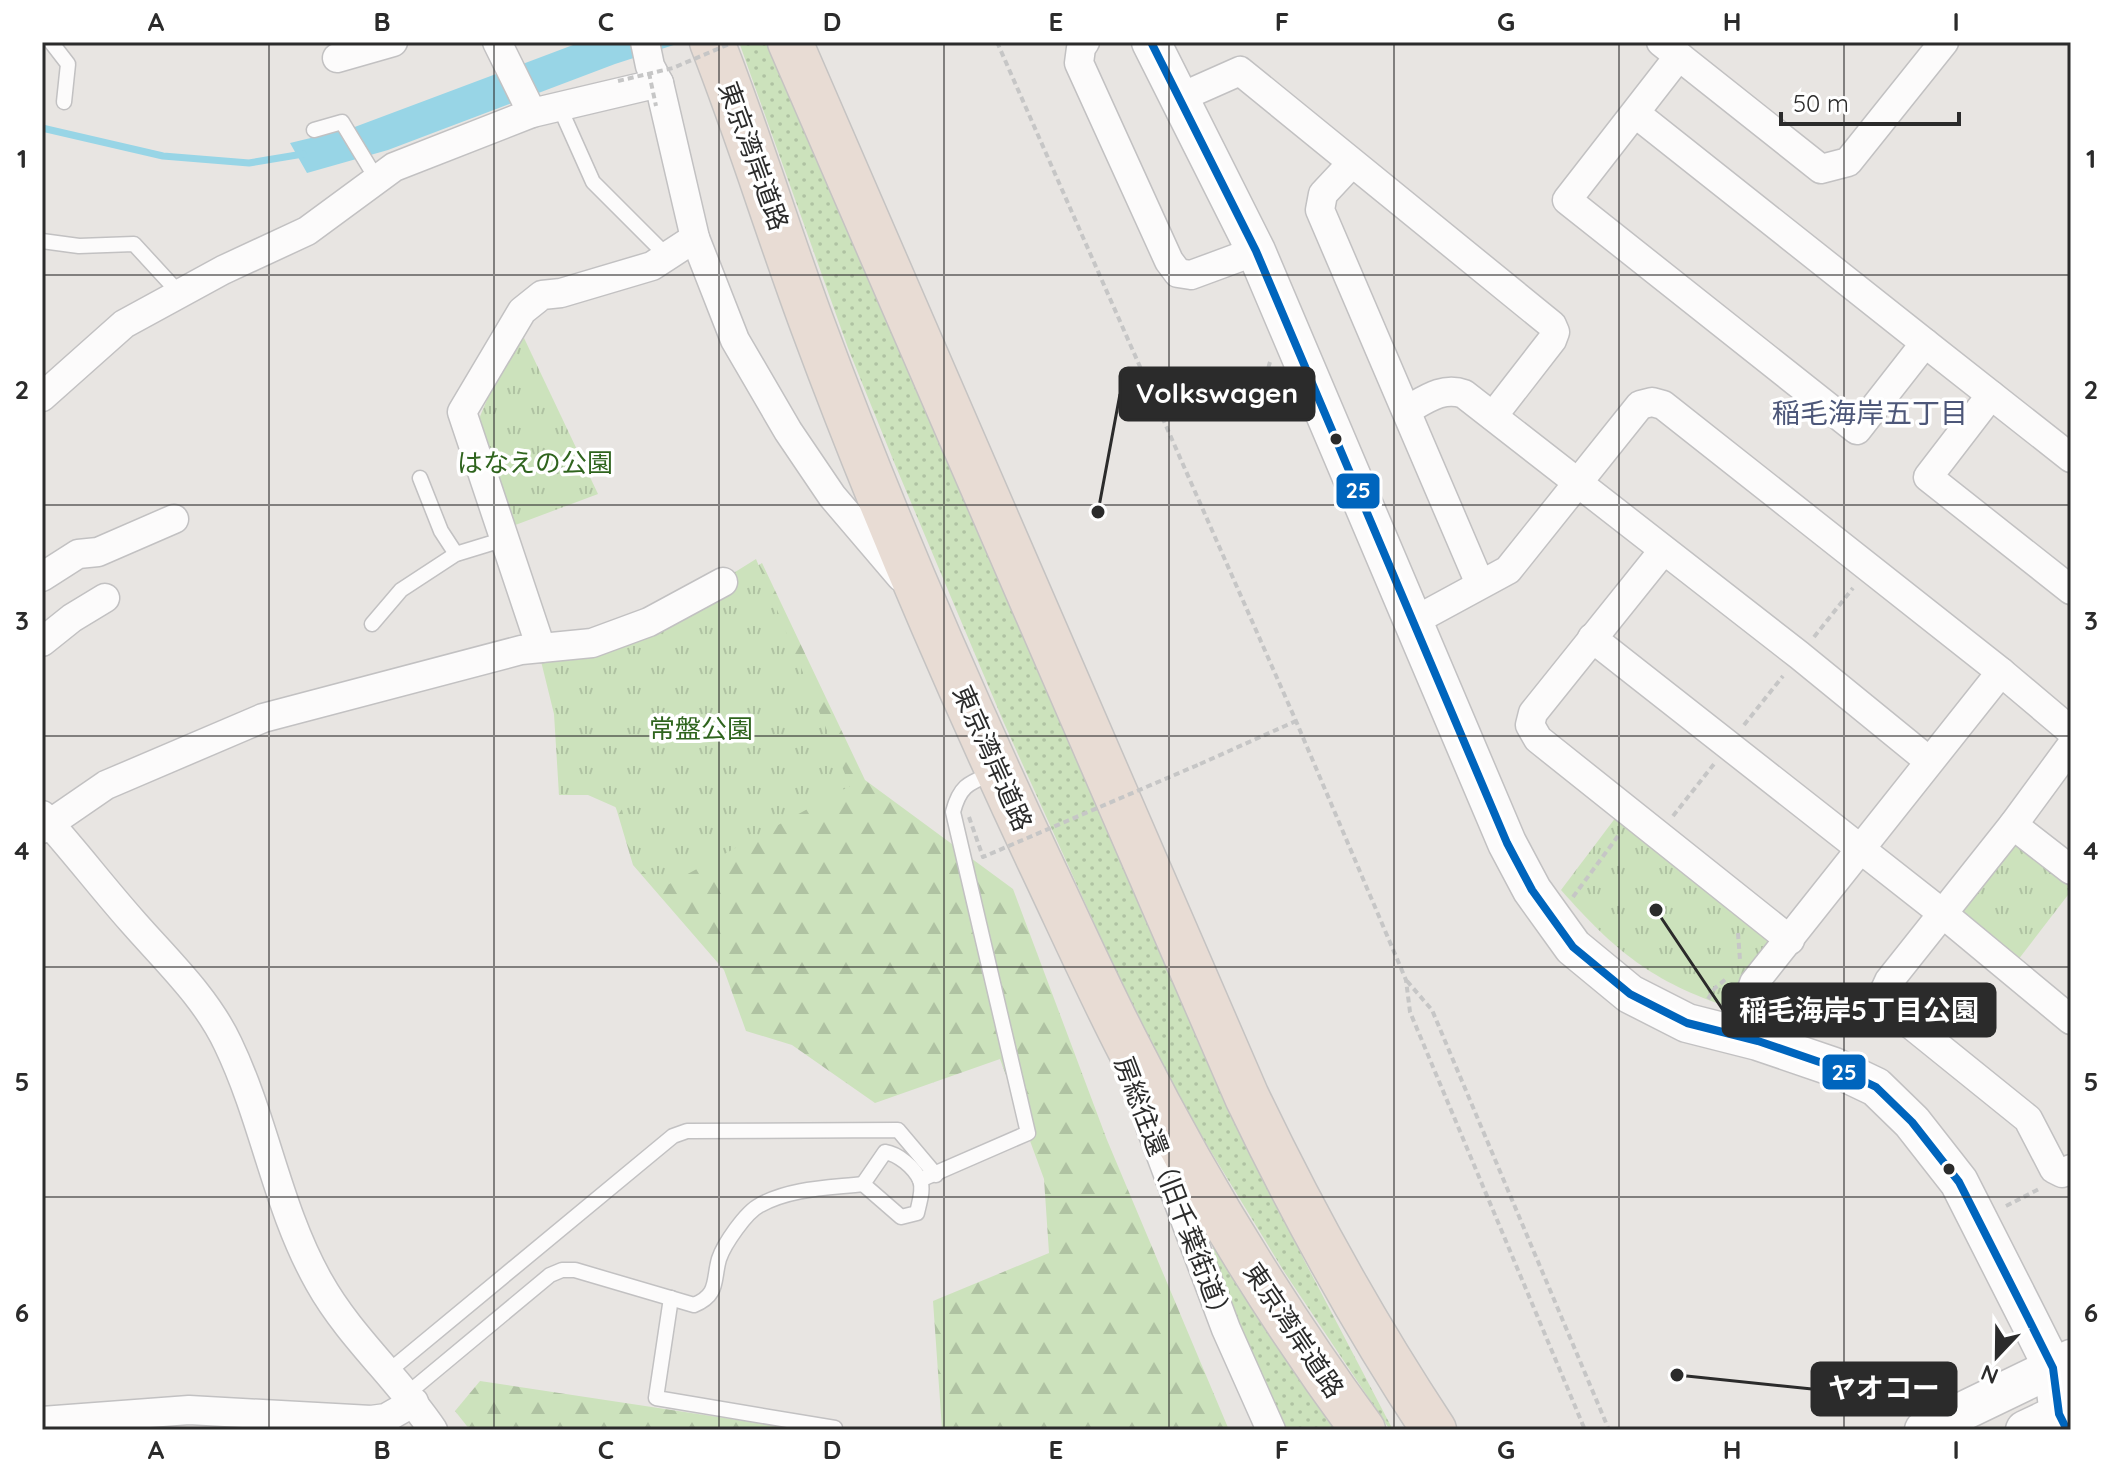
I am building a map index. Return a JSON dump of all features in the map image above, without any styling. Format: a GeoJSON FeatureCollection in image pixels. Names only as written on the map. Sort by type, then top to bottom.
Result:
{"type":"FeatureCollection","features":[{"type":"Feature","properties":{"kind":"highway","name":"東京湾岸道路"},"geometry":{"type":"LineString","coordinates":[[712,42],[762,173],[812,323],[925,605],[997,771],[1081,951],[1129,1049],[1207,1193],[1320,1372],[1363,1430]]}},
{"type":"Feature","properties":{"kind":"highway"},"geometry":{"type":"LineString","coordinates":[[790,42],[1247,1097],[1331,1261],[1434,1430]]}},
{"type":"Feature","properties":{"kind":"street"},"geometry":{"type":"LineString","coordinates":[[337,58],[393,42]]}},
{"type":"Feature","properties":{"kind":"street"},"geometry":{"type":"LineString","coordinates":[[1085,42],[1079,63],[1169,261],[1178,273],[1191,275],[1256,251]]}},
{"type":"Feature","properties":{"kind":"street"},"geometry":{"type":"LineString","coordinates":[[1151,42],[1256,251],[1507,843],[1532,890],[1573,947],[1630,994],[1687,1023],[1740,1036],[1834,1067],[1876,1087],[1912,1122],[1959,1182],[2066,1394]]}},
{"type":"Feature","properties":{"kind":"street"},"geometry":{"type":"LineString","coordinates":[[1925,343],[1857,430],[1567,200],[1635,113],[1670,49],[1821,169],[1848,162],[1944,42]]}},
{"type":"Feature","properties":{"kind":"street"},"geometry":{"type":"LineString","coordinates":[[503,53],[529,108]]}},
{"type":"Feature","properties":{"kind":"street"},"geometry":{"type":"LineString","coordinates":[[1179,98],[1240,71],[1552,325],[1555,332],[1552,340],[1493,416]]}},
{"type":"Feature","properties":{"kind":"street"},"geometry":{"type":"LineString","coordinates":[[42,397],[124,324],[223,270],[307,231],[370,168],[394,167],[529,108],[652,74],[695,238],[735,340],[788,431],[832,496],[925,605]]}},
{"type":"Feature","properties":{"kind":"street"},"geometry":{"type":"LineString","coordinates":[[1635,113],[2071,458]]}},
{"type":"Feature","properties":{"kind":"street"},"geometry":{"type":"LineString","coordinates":[[1351,164],[1323,194],[1320,210],[1480,584]]}},
{"type":"Feature","properties":{"kind":"street"},"geometry":{"type":"LineString","coordinates":[[541,648],[462,412],[522,311],[542,295],[561,293],[652,266],[695,238]]}},
{"type":"Feature","properties":{"kind":"street"},"geometry":{"type":"LineString","coordinates":[[1407,410],[1441,392],[1454,390],[1464,394],[1799,655],[1929,761]]}},
{"type":"Feature","properties":{"kind":"street"},"geometry":{"type":"LineString","coordinates":[[1991,395],[1928,477],[2071,590]]}},
{"type":"Feature","properties":{"kind":"street"},"geometry":{"type":"LineString","coordinates":[[1414,621],[1508,570],[1640,405],[1652,402],[1663,405],[2071,731]]}},
{"type":"Feature","properties":{"kind":"street"},"geometry":{"type":"LineString","coordinates":[[42,577],[78,554],[98,552],[174,519]]}},
{"type":"Feature","properties":{"kind":"street"},"geometry":{"type":"LineString","coordinates":[[1663,551],[1533,713],[1530,725],[1538,739],[1790,940]]}},
{"type":"Feature","properties":{"kind":"street"},"geometry":{"type":"LineString","coordinates":[[433,1430],[411,1398],[347,1321],[307,1261],[292,1226],[249,1092],[228,1042],[202,1001],[44,822],[106,785],[263,718],[521,650],[592,643],[649,622],[723,582]]}},
{"type":"Feature","properties":{"kind":"street"},"geometry":{"type":"LineString","coordinates":[[42,642],[72,618],[105,598]]}},
{"type":"Feature","properties":{"kind":"street"},"geometry":{"type":"LineString","coordinates":[[1592,638],[1942,913],[2071,1020]]}},
{"type":"Feature","properties":{"kind":"street"},"geometry":{"type":"LineString","coordinates":[[1740,1036],[1754,983],[2001,672]]}},
{"type":"Feature","properties":{"kind":"street"},"geometry":{"type":"LineString","coordinates":[[2065,1170],[2054,1169],[2028,1119],[1888,1006],[1883,994],[1889,981],[2013,825],[2071,746]]}},
{"type":"Feature","properties":{"kind":"street"},"geometry":{"type":"LineString","coordinates":[[2013,825],[2071,870]]}},
{"type":"Feature","properties":{"kind":"street","name":"房総往還（旧千葉街道）"},"geometry":{"type":"LineString","coordinates":[[1081,951],[1175,1189],[1226,1329],[1271,1430]]}},
{"type":"Feature","properties":{"kind":"street"},"geometry":{"type":"LineString","coordinates":[[1924,1430],[2066,1394]]}},
{"type":"Feature","properties":{"kind":"street"},"geometry":{"type":"LineString","coordinates":[[2025,1430],[2066,1394]]}},
{"type":"Feature","properties":{"kind":"street"},"geometry":{"type":"LineString","coordinates":[[42,1421],[189,1410],[371,1420],[386,1418],[411,1398]]}},
{"type":"Feature","properties":{"kind":"lane"},"geometry":{"type":"LineString","coordinates":[[51,42],[68,64],[64,102]]}},
{"type":"Feature","properties":{"kind":"lane"},"geometry":{"type":"LineString","coordinates":[[564,117],[593,182],[667,256]]}},
{"type":"Feature","properties":{"kind":"lane"},"geometry":{"type":"LineString","coordinates":[[314,130],[342,122],[370,168]]}},
{"type":"Feature","properties":{"kind":"lane"},"geometry":{"type":"LineString","coordinates":[[42,241],[79,246],[134,244],[180,294]]}},
{"type":"Feature","properties":{"kind":"lane"},"geometry":{"type":"LineString","coordinates":[[420,478],[441,531],[456,554]]}},
{"type":"Feature","properties":{"kind":"lane"},"geometry":{"type":"LineString","coordinates":[[372,624],[401,590],[456,554],[505,539]]}},
{"type":"Feature","properties":{"kind":"lane"},"geometry":{"type":"LineString","coordinates":[[920,1180],[1028,1133],[953,812],[958,794],[969,783],[997,771]]}},
{"type":"Feature","properties":{"kind":"lane"},"geometry":{"type":"LineString","coordinates":[[389,1371],[673,1136],[687,1131],[898,1130],[936,1175]]}},
{"type":"Feature","properties":{"kind":"lane"},"geometry":{"type":"LineString","coordinates":[[411,1398],[550,1275],[562,1270],[575,1270],[694,1305],[706,1300],[714,1288],[725,1244],[756,1206],[787,1193],[863,1184],[901,1217],[917,1213],[920,1180],[894,1154],[885,1152],[863,1184]]}},
{"type":"Feature","properties":{"kind":"lane"},"geometry":{"type":"LineString","coordinates":[[671,1298],[656,1398],[835,1428]]}},
{"type":"Feature","properties":{"kind":"path"},"geometry":{"type":"LineString","coordinates":[[618,81],[673,68],[734,42]]}},
{"type":"Feature","properties":{"kind":"path"},"geometry":{"type":"LineString","coordinates":[[997,42],[1296,721],[1406,980],[1410,1012],[1585,1430]]}},
{"type":"Feature","properties":{"kind":"path"},"geometry":{"type":"LineString","coordinates":[[1272,356],[1267,375],[1269,392],[1284,412],[1300,420]]}},
{"type":"Feature","properties":{"kind":"path"},"geometry":{"type":"LineString","coordinates":[[1658,835],[1869,567]]}},
{"type":"Feature","properties":{"kind":"path"},"geometry":{"type":"LineString","coordinates":[[969,817],[983,857],[1296,721]]}},
{"type":"Feature","properties":{"kind":"path"},"geometry":{"type":"LineString","coordinates":[[1565,907],[1634,815]]}},
{"type":"Feature","properties":{"kind":"path"},"geometry":{"type":"LineString","coordinates":[[1705,1005],[1715,988],[1735,972],[1740,960],[1740,937],[1735,929]]}},
{"type":"Feature","properties":{"kind":"path"},"geometry":{"type":"LineString","coordinates":[[1406,980],[1432,1010],[1609,1430]]}},
{"type":"Feature","properties":{"kind":"path"},"geometry":{"type":"LineString","coordinates":[[2004,1207],[2052,1182],[2065,1170]]}},
{"type":"Feature","properties":{"kind":"green space"},"geometry":{"type":"Polygon","coordinates":[[[739,42],[767,42],[1232,1111],[1304,1260],[1393,1430],[1390,1430],[1285,1273],[1196,1127],[1136,1016],[1004,723],[894,462],[848,348],[739,42]]]}},
{"type":"Feature","properties":{"kind":"green space","name":"はなえの公園"},"geometry":{"type":"Polygon","coordinates":[[[524,338],[598,494],[510,527],[476,426],[507,352],[524,338]]]}},
{"type":"Feature","properties":{"kind":"green space","name":"常盤公園"},"geometry":{"type":"Polygon","coordinates":[[[756,559],[850,786],[660,889],[636,863],[622,810],[588,795],[559,795],[554,714],[539,653],[610,650],[756,559]]]}},
{"type":"Feature","properties":{"kind":"green space"},"geometry":{"type":"Polygon","coordinates":[[[762,563],[865,780],[1013,889],[1107,1140],[1229,1430],[938,1430],[942,1429],[933,1301],[1049,1253],[1044,1179],[1000,1059],[875,1103],[792,1045],[746,1031],[724,970],[633,865],[582,716],[607,657],[762,563]]]}},
{"type":"Feature","properties":{"kind":"green space"},"geometry":{"type":"Polygon","coordinates":[[[1616,817],[1772,940],[1731,1008],[1679,987],[1637,962],[1599,931],[1561,890],[1616,817]]]}},
{"type":"Feature","properties":{"kind":"green space"},"geometry":{"type":"Polygon","coordinates":[[[2021,843],[2071,882],[2071,891],[2018,960],[1964,918],[1963,910],[2012,844],[2021,843]]]}},
{"type":"Feature","properties":{"kind":"green space"},"geometry":{"type":"Polygon","coordinates":[[[1222,1246],[1339,1430],[1282,1430],[1220,1284],[1213,1248],[1222,1246]]]}},
{"type":"Feature","properties":{"kind":"green space"},"geometry":{"type":"Polygon","coordinates":[[[480,1381],[804,1430],[470,1430],[455,1411],[480,1381]]]}},
{"type":"Feature","properties":{"kind":"water"},"geometry":{"type":"Polygon","coordinates":[[[581,42],[683,42],[615,64],[388,150],[307,173],[290,143],[352,128],[581,42]]]}},
{"type":"Feature","properties":{"kind":"waterway"},"geometry":{"type":"LineString","coordinates":[[42,128],[163,156],[249,163],[303,154]]}},
{"type":"Feature","properties":{"kind":"transit line","name":"25"},"geometry":{"type":"LineString","coordinates":[[1151,42],[1256,251],[1507,843],[1532,890],[1573,947],[1630,994],[1687,1023],[1758,1041],[1834,1067],[1876,1087],[1912,1122],[1959,1182],[2028,1318],[2053,1368],[2059,1414],[2067,1430]]}},
{"type":"Feature","properties":{"kind":"place","name":"Volkswagen"},"geometry":{"type":"Point","coordinates":[1098,512]}},
{"type":"Feature","properties":{"kind":"place","name":"稲毛海岸5丁目公園"},"geometry":{"type":"Point","coordinates":[1656,910]}},
{"type":"Feature","properties":{"kind":"place","name":"ヤオコー"},"geometry":{"type":"Point","coordinates":[1677,1375]}},
{"type":"Feature","properties":{"kind":"district","name":"稲毛海岸五丁目"},"geometry":{"type":"Point","coordinates":[1870,412]}}]}
